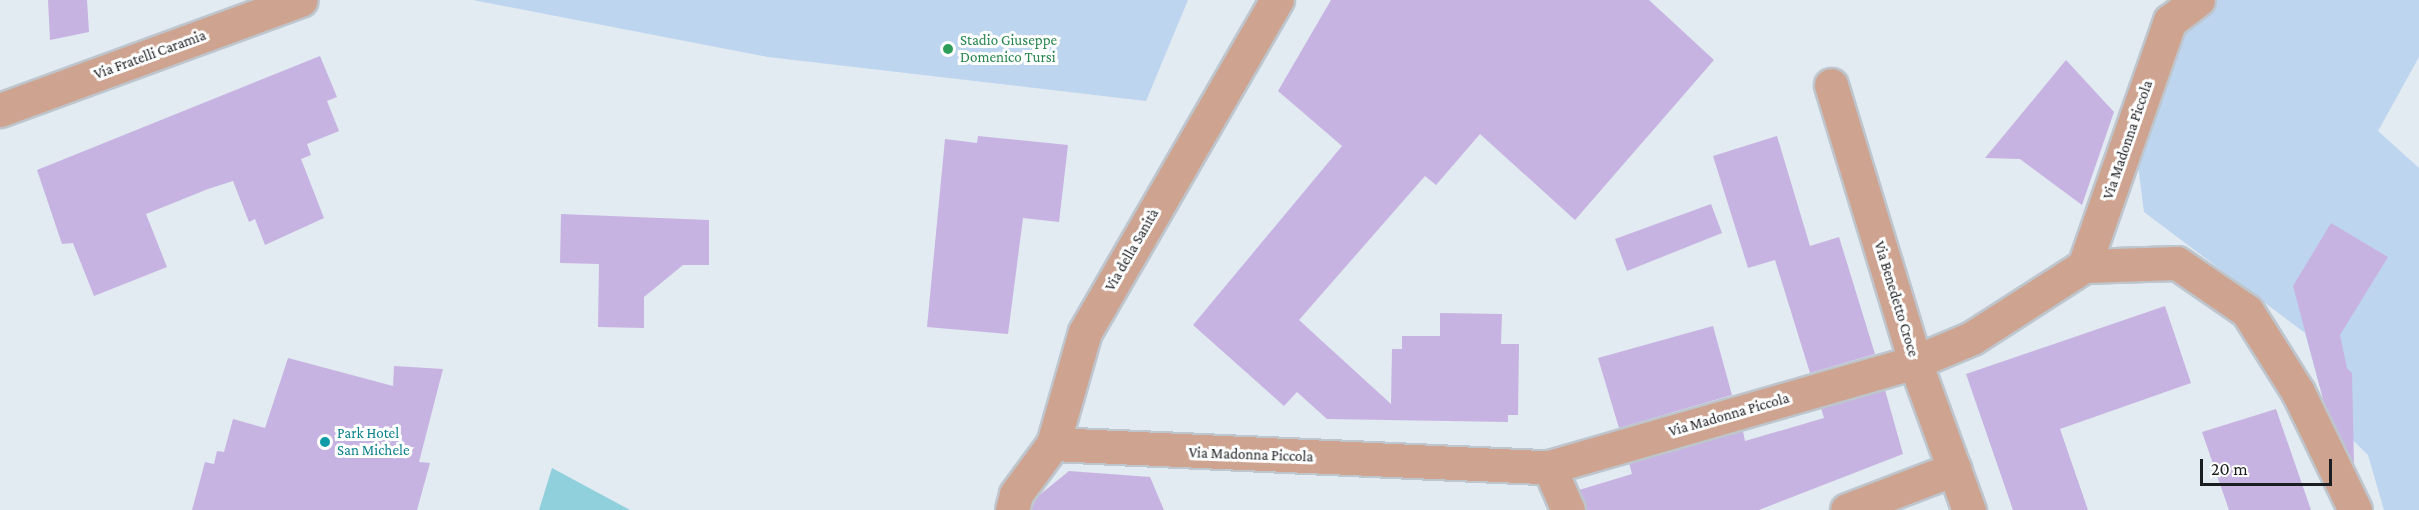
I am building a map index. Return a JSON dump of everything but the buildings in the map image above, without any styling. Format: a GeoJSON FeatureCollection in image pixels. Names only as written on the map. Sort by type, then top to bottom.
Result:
{"type":"FeatureCollection","features":[{"type":"Feature","properties":{"kind":"street","name":"Via Fratelli Caramia"},"geometry":{"type":"LineString","coordinates":[[0,110],[301,0]]}},
{"type":"Feature","properties":{"kind":"street","name":"Via della Sanità"},"geometry":{"type":"LineString","coordinates":[[1012,510],[1016,494],[1053,444],[1085,332],[1277,0]]}},
{"type":"Feature","properties":{"kind":"street","name":"Via Madonna Piccola"},"geometry":{"type":"LineString","coordinates":[[1053,444],[1549,467],[1915,362],[1972,339],[2084,266],[2170,21],[2199,0]]}},
{"type":"Feature","properties":{"kind":"street","name":"Via Benedetto Croce"},"geometry":{"type":"LineString","coordinates":[[1831,85],[1915,362],[1970,510]]}},
{"type":"Feature","properties":{"kind":"street"},"geometry":{"type":"LineString","coordinates":[[2084,266],[2177,263],[2247,311],[2298,392],[2355,510]]}},
{"type":"Feature","properties":{"kind":"street"},"geometry":{"type":"LineString","coordinates":[[1549,467],[1568,510]]}},
{"type":"Feature","properties":{"kind":"street"},"geometry":{"type":"LineString","coordinates":[[1847,510],[1954,469]]}},
{"type":"Feature","properties":{"kind":"shaded area","name":"Stadio Giuseppe Domenico Tursi"},"geometry":{"type":"Polygon","coordinates":[[[473,0],[1188,0],[1146,101],[768,57],[473,0]]]}},
{"type":"Feature","properties":{"kind":"shaded area"},"geometry":{"type":"Polygon","coordinates":[[[2198,0],[2419,0],[2419,57],[2378,131],[2419,168],[2419,510],[2384,510],[2368,455],[2328,416],[2305,333],[2144,212],[2133,127],[2198,0]]]}},
{"type":"Feature","properties":{"kind":"shaded area"},"geometry":{"type":"Polygon","coordinates":[[[552,468],[630,510],[539,510],[552,468]]]}},
{"type":"Feature","properties":{"kind":"place","name":"Stadio Giuseppe Domenico Tursi"},"geometry":{"type":"Point","coordinates":[948,49]}},
{"type":"Feature","properties":{"kind":"place","name":"Park Hotel San Michele"},"geometry":{"type":"Point","coordinates":[325,442]}}]}
